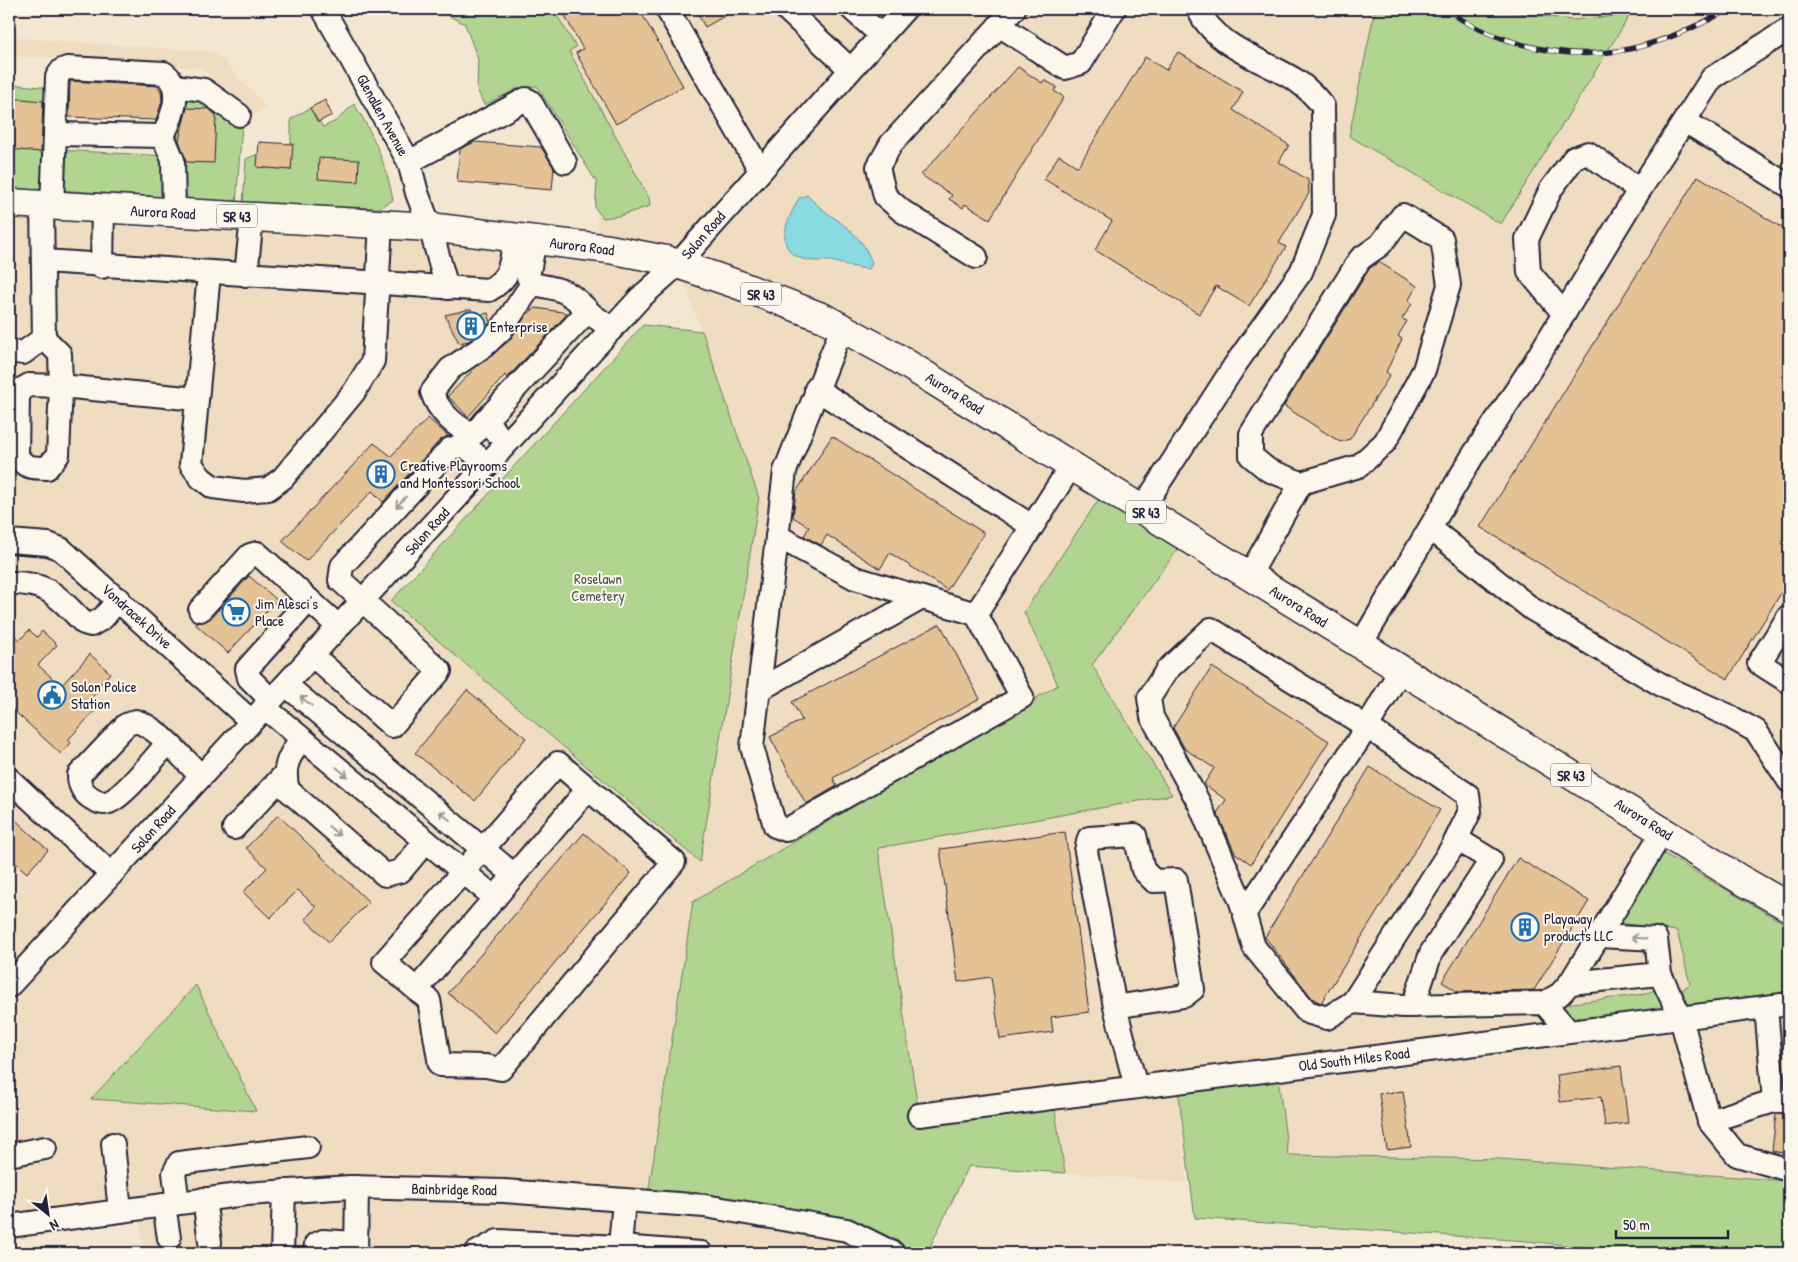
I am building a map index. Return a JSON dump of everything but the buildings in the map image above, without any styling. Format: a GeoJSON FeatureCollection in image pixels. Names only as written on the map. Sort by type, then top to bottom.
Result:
{"type":"FeatureCollection","features":[{"type":"Feature","properties":{"kind":"main road","name":"Aurora Road"},"geometry":{"type":"LineString","coordinates":[[9,203],[430,227],[609,249],[678,264],[824,318],[894,356],[1789,907]]}},
{"type":"Feature","properties":{"kind":"street","name":"Glenallen Avenue"},"geometry":{"type":"LineString","coordinates":[[323,9],[409,162],[447,288]]}},
{"type":"Feature","properties":{"kind":"street"},"geometry":{"type":"LineString","coordinates":[[667,9],[760,170]]}},
{"type":"Feature","properties":{"kind":"street"},"geometry":{"type":"LineString","coordinates":[[786,9],[850,69]]}},
{"type":"Feature","properties":{"kind":"street"},"geometry":{"type":"LineString","coordinates":[[852,9],[881,35]]}},
{"type":"Feature","properties":{"kind":"street","name":"Solon Road"},"geometry":{"type":"LineString","coordinates":[[9,986],[640,298],[678,264],[905,9]]}},
{"type":"Feature","properties":{"kind":"street"},"geometry":{"type":"LineString","coordinates":[[976,257],[902,211],[885,196],[878,167],[891,144],[1014,9]]}},
{"type":"Feature","properties":{"kind":"street"},"geometry":{"type":"LineString","coordinates":[[999,25],[1065,68],[1081,63],[1114,9]]}},
{"type":"Feature","properties":{"kind":"street"},"geometry":{"type":"LineString","coordinates":[[1142,509],[1235,364],[1301,272],[1324,215],[1322,106],[1311,92],[1298,81],[1221,38],[1202,18],[1198,9]]}},
{"type":"Feature","properties":{"kind":"street"},"geometry":{"type":"LineString","coordinates":[[1361,644],[1472,457],[1564,314],[1639,190],[1712,78],[1789,29]]}},
{"type":"Feature","properties":{"kind":"street"},"geometry":{"type":"LineString","coordinates":[[174,212],[173,160],[163,136],[172,117],[175,86],[171,78],[164,73],[66,68],[62,70],[57,77],[55,134],[47,205],[44,261],[44,338],[60,354],[61,386],[197,399]]}},
{"type":"Feature","properties":{"kind":"street"},"geometry":{"type":"LineString","coordinates":[[175,86],[204,90],[239,115]]}},
{"type":"Feature","properties":{"kind":"street"},"geometry":{"type":"LineString","coordinates":[[409,162],[526,99],[530,101],[565,162]]}},
{"type":"Feature","properties":{"kind":"street"},"geometry":{"type":"LineString","coordinates":[[1685,121],[1789,186]]}},
{"type":"Feature","properties":{"kind":"street"},"geometry":{"type":"LineString","coordinates":[[55,134],[163,136]]}},
{"type":"Feature","properties":{"kind":"street"},"geometry":{"type":"LineString","coordinates":[[1564,314],[1529,272],[1527,238],[1551,189],[1574,158],[1588,152],[1639,190]]}},
{"type":"Feature","properties":{"kind":"street"},"geometry":{"type":"LineString","coordinates":[[102,267],[103,208]]}},
{"type":"Feature","properties":{"kind":"street"},"geometry":{"type":"LineString","coordinates":[[1249,576],[1301,482],[1359,466],[1385,442],[1424,370],[1449,285],[1442,239],[1403,215],[1380,245],[1360,259],[1251,434],[1251,456],[1268,470],[1301,482]]}},
{"type":"Feature","properties":{"kind":"street"},"geometry":{"type":"LineString","coordinates":[[246,275],[252,217]]}},
{"type":"Feature","properties":{"kind":"street"},"geometry":{"type":"LineString","coordinates":[[209,273],[191,464],[201,478],[213,487],[244,491],[268,488],[283,478],[354,392],[373,361],[381,224]]}},
{"type":"Feature","properties":{"kind":"street"},"geometry":{"type":"LineString","coordinates":[[44,261],[102,267],[489,290],[503,282],[525,239]]}},
{"type":"Feature","properties":{"kind":"street"},"geometry":{"type":"LineString","coordinates":[[525,239],[528,277],[532,284]]}},
{"type":"Feature","properties":{"kind":"street"},"geometry":{"type":"LineString","coordinates":[[532,284],[553,287],[573,294],[591,314],[612,329]]}},
{"type":"Feature","properties":{"kind":"street"},"geometry":{"type":"LineString","coordinates":[[532,284],[501,330],[484,346],[450,369],[432,392],[436,404],[465,432],[475,433],[582,317],[591,314]]}},
{"type":"Feature","properties":{"kind":"street"},"geometry":{"type":"LineString","coordinates":[[777,536],[855,578],[976,614],[1022,697],[786,830],[775,826],[752,747],[777,536],[785,471],[816,389],[842,328]]}},
{"type":"Feature","properties":{"kind":"street"},"geometry":{"type":"LineString","coordinates":[[9,351],[23,353],[44,338]]}},
{"type":"Feature","properties":{"kind":"street"},"geometry":{"type":"LineString","coordinates":[[816,389],[1032,526]]}},
{"type":"Feature","properties":{"kind":"street"},"geometry":{"type":"LineString","coordinates":[[485,421],[508,442]]}},
{"type":"Feature","properties":{"kind":"street"},"geometry":{"type":"LineString","coordinates":[[312,656],[392,726],[440,671],[340,580],[342,566],[450,449],[464,445],[488,464]]}},
{"type":"Feature","properties":{"kind":"street"},"geometry":{"type":"LineString","coordinates":[[976,614],[1071,466]]}},
{"type":"Feature","properties":{"kind":"street"},"geometry":{"type":"LineString","coordinates":[[1430,528],[1532,609],[1665,687],[1725,714],[1756,731],[1789,781]]}},
{"type":"Feature","properties":{"kind":"street","name":"Vondracek Drive"},"geometry":{"type":"LineString","coordinates":[[9,541],[48,544],[61,549],[119,599],[268,703]]}},
{"type":"Feature","properties":{"kind":"street"},"geometry":{"type":"LineString","coordinates":[[200,610],[250,555],[257,553],[339,627]]}},
{"type":"Feature","properties":{"kind":"street"},"geometry":{"type":"LineString","coordinates":[[9,583],[30,583],[47,590],[84,623],[91,625],[103,618],[119,599]]}},
{"type":"Feature","properties":{"kind":"street"},"geometry":{"type":"LineString","coordinates":[[759,690],[922,598]]}},
{"type":"Feature","properties":{"kind":"street"},"geometry":{"type":"LineString","coordinates":[[309,600],[248,669],[249,678],[268,703],[308,744],[495,898]]}},
{"type":"Feature","properties":{"kind":"street"},"geometry":{"type":"LineString","coordinates":[[1789,616],[1759,663],[1789,682]]}},
{"type":"Feature","properties":{"kind":"street"},"geometry":{"type":"LineString","coordinates":[[1211,629],[1367,727],[1468,795],[1470,811],[1457,839],[1353,1002],[1327,1018],[1307,1012],[1254,947],[1245,913],[1199,804],[1152,717],[1149,698],[1167,670],[1211,629]]}},
{"type":"Feature","properties":{"kind":"street"},"geometry":{"type":"LineString","coordinates":[[1245,913],[1367,727],[1401,669]]}},
{"type":"Feature","properties":{"kind":"street"},"geometry":{"type":"LineString","coordinates":[[268,703],[336,726],[514,875]]}},
{"type":"Feature","properties":{"kind":"street"},"geometry":{"type":"LineString","coordinates":[[336,726],[288,758],[284,775],[288,790],[385,875],[401,871],[426,841]]}},
{"type":"Feature","properties":{"kind":"street"},"geometry":{"type":"LineString","coordinates":[[167,744],[201,776]]}},
{"type":"Feature","properties":{"kind":"street"},"geometry":{"type":"LineString","coordinates":[[558,763],[588,789],[674,862],[501,1069],[486,1066],[440,1065],[430,1000],[384,962],[558,763]]}},
{"type":"Feature","properties":{"kind":"street"},"geometry":{"type":"LineString","coordinates":[[234,828],[284,775]]}},
{"type":"Feature","properties":{"kind":"street"},"geometry":{"type":"LineString","coordinates":[[9,779],[111,874]]}},
{"type":"Feature","properties":{"kind":"street"},"geometry":{"type":"LineString","coordinates":[[417,989],[588,789]]}},
{"type":"Feature","properties":{"kind":"street"},"geometry":{"type":"LineString","coordinates":[[1353,1002],[1413,1006],[1544,1003],[1560,994],[1570,983],[1663,831]]}},
{"type":"Feature","properties":{"kind":"street"},"geometry":{"type":"LineString","coordinates":[[1115,1006],[1184,996],[1193,989],[1176,880],[1154,881],[1143,870],[1135,834],[1090,838],[1086,851],[1115,1006],[1136,1087]]}},
{"type":"Feature","properties":{"kind":"street"},"geometry":{"type":"LineString","coordinates":[[1413,1006],[1431,953],[1491,860],[1457,839]]}},
{"type":"Feature","properties":{"kind":"street"},"geometry":{"type":"LineString","coordinates":[[1599,936],[1656,938],[1660,974],[1682,1018],[1709,1121],[1737,1155],[1789,1170]]}},
{"type":"Feature","properties":{"kind":"street"},"geometry":{"type":"LineString","coordinates":[[1570,983],[1660,974]]}},
{"type":"Feature","properties":{"kind":"street"},"geometry":{"type":"LineString","coordinates":[[1544,1003],[1569,1032]]}},
{"type":"Feature","properties":{"kind":"street","name":"Old South Miles Road"},"geometry":{"type":"LineString","coordinates":[[919,1115],[1789,1004]]}},
{"type":"Feature","properties":{"kind":"street"},"geometry":{"type":"LineString","coordinates":[[1709,1121],[1781,1101],[1766,1007]]}},
{"type":"Feature","properties":{"kind":"street"},"geometry":{"type":"LineString","coordinates":[[113,1144],[120,1211]]}},
{"type":"Feature","properties":{"kind":"street"},"geometry":{"type":"LineString","coordinates":[[169,1238],[174,1173],[179,1163],[308,1147]]}},
{"type":"Feature","properties":{"kind":"street"},"geometry":{"type":"LineString","coordinates":[[9,1155],[45,1148]]}},
{"type":"Feature","properties":{"kind":"street"},"geometry":{"type":"LineString","coordinates":[[315,1253],[316,1244],[323,1241],[356,1248],[357,1187]]}},
{"type":"Feature","properties":{"kind":"street","name":"Bainbridge Road"},"geometry":{"type":"LineString","coordinates":[[9,1226],[204,1199],[284,1192],[357,1187],[504,1190],[705,1206],[847,1230],[893,1253]]}},
{"type":"Feature","properties":{"kind":"street"},"geometry":{"type":"LineString","coordinates":[[282,1253],[284,1192]]}},
{"type":"Feature","properties":{"kind":"street"},"geometry":{"type":"LineString","coordinates":[[204,1199],[210,1242]]}},
{"type":"Feature","properties":{"kind":"street"},"geometry":{"type":"LineString","coordinates":[[620,1250],[624,1200]]}},
{"type":"Feature","properties":{"kind":"street"},"geometry":{"type":"LineString","coordinates":[[476,1253],[498,1241],[502,1247],[701,1253]]}},
{"type":"Feature","properties":{"kind":"shaded area"},"geometry":{"type":"Polygon","coordinates":[[[524,9],[1789,9],[1789,1181],[1500,1159],[1288,1155],[1277,1069],[1177,1082],[1187,1183],[1065,1173],[1053,1098],[919,1115],[878,848],[1171,795],[1092,665],[693,902],[647,1201],[705,1206],[893,1253],[144,1253],[138,1209],[9,1226],[9,203],[597,248],[597,183],[524,9]],[[678,264],[378,585],[700,862],[759,498],[678,264]]]}},
{"type":"Feature","properties":{"kind":"shaded area"},"geometry":{"type":"Polygon","coordinates":[[[9,37],[216,52],[265,106],[251,117],[201,68],[9,56],[9,37]]]}},
{"type":"Feature","properties":{"kind":"green space"},"geometry":{"type":"Polygon","coordinates":[[[435,9],[553,9],[576,47],[569,51],[649,198],[650,206],[619,216],[603,218],[595,208],[597,183],[537,86],[517,89],[484,105],[477,89],[478,60],[465,24],[435,9]]]}},
{"type":"Feature","properties":{"kind":"green space"},"geometry":{"type":"Polygon","coordinates":[[[1375,9],[1488,9],[1572,20],[1630,15],[1501,224],[1349,136],[1375,9]]]}},
{"type":"Feature","properties":{"kind":"green space"},"geometry":{"type":"Polygon","coordinates":[[[9,84],[51,88],[41,195],[9,192],[9,84]]]}},
{"type":"Feature","properties":{"kind":"green space"},"geometry":{"type":"Polygon","coordinates":[[[180,99],[211,101],[242,124],[236,205],[173,200],[180,99]]]}},
{"type":"Feature","properties":{"kind":"green space"},"geometry":{"type":"Polygon","coordinates":[[[354,104],[378,150],[393,200],[380,208],[243,204],[246,159],[258,154],[258,167],[291,170],[291,119],[310,108],[323,127],[336,121],[354,104]]]}},
{"type":"Feature","properties":{"kind":"green space"},"geometry":{"type":"Polygon","coordinates":[[[59,150],[167,156],[164,197],[56,190],[59,150]]]}},
{"type":"Feature","properties":{"kind":"green space","name":"Roselawn Cemetery"},"geometry":{"type":"Polygon","coordinates":[[[643,325],[702,331],[759,498],[700,862],[391,601],[643,325]]]}},
{"type":"Feature","properties":{"kind":"green space"},"geometry":{"type":"Polygon","coordinates":[[[1107,487],[1187,537],[1092,665],[1172,795],[878,848],[919,1115],[1053,1098],[1065,1173],[969,1166],[927,1253],[893,1253],[847,1230],[647,1201],[693,902],[1058,685],[1024,612],[1107,487]]]}},
{"type":"Feature","properties":{"kind":"green space"},"geometry":{"type":"Polygon","coordinates":[[[1663,853],[1789,926],[1789,996],[1690,1006],[1683,1000],[1683,989],[1690,984],[1677,931],[1618,923],[1657,856],[1663,853]]]}},
{"type":"Feature","properties":{"kind":"green space"},"geometry":{"type":"Polygon","coordinates":[[[196,985],[256,1111],[91,1099],[196,985]]]}},
{"type":"Feature","properties":{"kind":"green space"},"geometry":{"type":"Polygon","coordinates":[[[1657,989],[1665,998],[1665,1012],[1590,1022],[1560,1011],[1557,1005],[1645,994],[1657,989]]]}},
{"type":"Feature","properties":{"kind":"green space"},"geometry":{"type":"Polygon","coordinates":[[[1277,1069],[1288,1155],[1500,1159],[1789,1181],[1789,1253],[1640,1253],[1526,1241],[1195,1218],[1177,1082],[1277,1069]]]}},
{"type":"Feature","properties":{"kind":"water"},"geometry":{"type":"Polygon","coordinates":[[[807,195],[844,225],[860,241],[872,263],[869,269],[831,261],[807,260],[796,256],[789,250],[785,243],[787,225],[799,198],[807,195]]]}},
{"type":"Feature","properties":{"kind":"railway"},"geometry":{"type":"LineString","coordinates":[[1447,9],[1477,28],[1494,35],[1541,49],[1570,53],[1624,50],[1650,44],[1676,35],[1729,9]]}},
{"type":"Feature","properties":{"kind":"place","name":"Enterprise"},"geometry":{"type":"Point","coordinates":[471,326]}},
{"type":"Feature","properties":{"kind":"place","name":"Creative Playrooms and Montessori School"},"geometry":{"type":"Point","coordinates":[381,474]}},
{"type":"Feature","properties":{"kind":"place","name":"Jim Alesci's Place"},"geometry":{"type":"Point","coordinates":[236,612]}},
{"type":"Feature","properties":{"kind":"place","name":"Solon Police Station"},"geometry":{"type":"Point","coordinates":[52,695]}},
{"type":"Feature","properties":{"kind":"place","name":"Playaway products LLC"},"geometry":{"type":"Point","coordinates":[1525,927]}}]}
